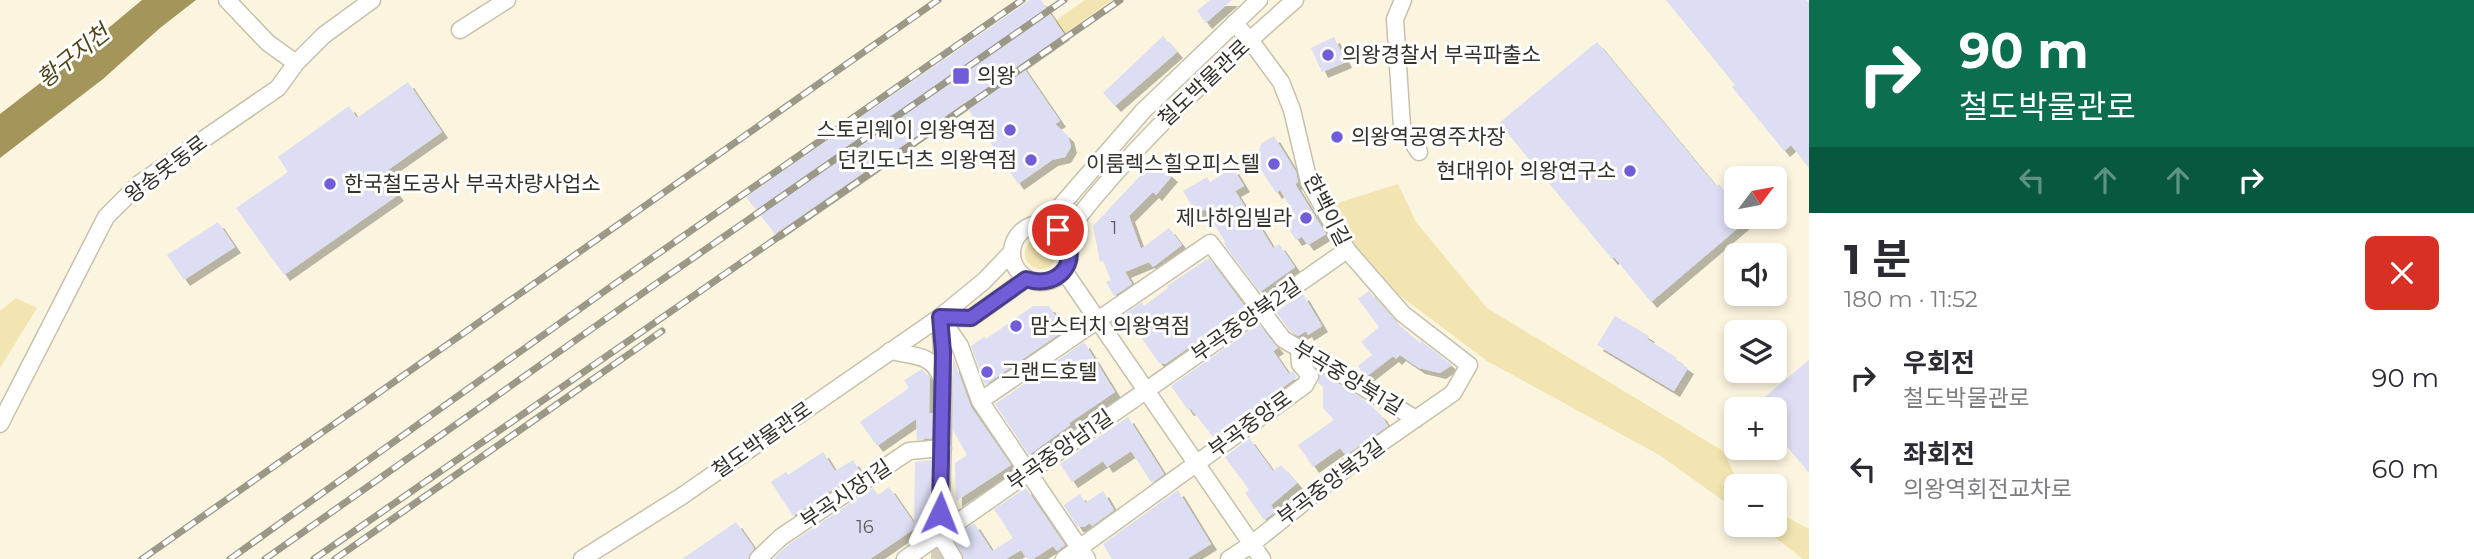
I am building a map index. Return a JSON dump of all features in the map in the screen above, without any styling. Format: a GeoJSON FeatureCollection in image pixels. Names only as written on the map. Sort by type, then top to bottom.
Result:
{"type":"FeatureCollection","features":[{"type":"Feature","properties":{"kind":"street"},"geometry":{"type":"LineString","coordinates":[[227,0],[268,43],[296,63]]}},
{"type":"Feature","properties":{"kind":"street","name":"왕송못동로"},"geometry":{"type":"LineString","coordinates":[[0,424],[106,217],[140,183],[278,89],[296,63],[324,35],[372,0]]}},
{"type":"Feature","properties":{"kind":"street"},"geometry":{"type":"LineString","coordinates":[[460,30],[507,0]]}},
{"type":"Feature","properties":{"kind":"street","name":"철도박물관로"},"geometry":{"type":"LineString","coordinates":[[1045,224],[1143,111],[1259,0]]}},
{"type":"Feature","properties":{"kind":"street","name":"철도박물관로"},"geometry":{"type":"LineString","coordinates":[[1064,236],[1118,168],[1157,127],[1294,0]]}},
{"type":"Feature","properties":{"kind":"street"},"geometry":{"type":"LineString","coordinates":[[1403,0],[1395,19],[1402,127],[1419,152]]}},
{"type":"Feature","properties":{"kind":"street","name":"한백이길"},"geometry":{"type":"LineString","coordinates":[[1234,23],[1281,82],[1292,110],[1309,183],[1347,250],[1403,314],[1469,365]]}},
{"type":"Feature","properties":{"kind":"street"},"geometry":{"type":"LineString","coordinates":[[1036,224],[1045,224],[1064,236],[1070,257],[1064,271],[1057,278],[1036,283],[1026,279],[1013,264],[1011,253],[1021,231],[1036,224]]}},
{"type":"Feature","properties":{"kind":"street","name":"부곡중앙북1길"},"geometry":{"type":"LineString","coordinates":[[1098,320],[1210,243],[1283,339],[1416,419]]}},
{"type":"Feature","properties":{"kind":"street","name":"부곡중앙북2길"},"geometry":{"type":"LineString","coordinates":[[1146,390],[1347,250]]}},
{"type":"Feature","properties":{"kind":"street","name":"철도박물관로"},"geometry":{"type":"LineString","coordinates":[[582,559],[682,496],[940,317],[984,281],[1011,253]]}},
{"type":"Feature","properties":{"kind":"street","name":"부곡중앙로"},"geometry":{"type":"LineString","coordinates":[[1064,271],[1262,559]]}},
{"type":"Feature","properties":{"kind":"street"},"geometry":{"type":"LineString","coordinates":[[940,317],[971,318],[1026,279]]}},
{"type":"Feature","properties":{"kind":"street"},"geometry":{"type":"LineString","coordinates":[[940,317],[943,382],[940,535],[954,559]]}},
{"type":"Feature","properties":{"kind":"street"},"geometry":{"type":"LineString","coordinates":[[940,317],[960,346],[980,401],[1084,553]]}},
{"type":"Feature","properties":{"kind":"street"},"geometry":{"type":"LineString","coordinates":[[980,401],[1098,320]]}},
{"type":"Feature","properties":{"kind":"street","name":"부곡중앙로"},"geometry":{"type":"LineString","coordinates":[[1196,464],[1305,385],[1310,376],[1300,364],[1300,349]]}},
{"type":"Feature","properties":{"kind":"street"},"geometry":{"type":"LineString","coordinates":[[890,351],[925,357],[939,371],[943,382]]}},
{"type":"Feature","properties":{"kind":"street","name":"부곡중앙북3길"},"geometry":{"type":"LineString","coordinates":[[1229,559],[1252,544],[1355,461],[1453,393],[1469,365]]}},
{"type":"Feature","properties":{"kind":"street","name":"부곡중앙남1길"},"geometry":{"type":"LineString","coordinates":[[905,559],[1146,390]]}},
{"type":"Feature","properties":{"kind":"street","name":"부곡시장1길"},"geometry":{"type":"LineString","coordinates":[[758,559],[781,537],[909,451],[943,448]]}},
{"type":"Feature","properties":{"kind":"street"},"geometry":{"type":"LineString","coordinates":[[1064,559],[1084,553],[1196,464]]}},
{"type":"Feature","properties":{"kind":"shaded area","name":"황구지천"},"geometry":{"type":"Polygon","coordinates":[[[142,0],[196,0],[103,79],[0,158],[0,114],[142,0]]]}},
{"type":"Feature","properties":{"kind":"shaded area"},"geometry":{"type":"Polygon","coordinates":[[[1085,0],[1112,0],[1064,34],[1055,21],[1085,0]]]}},
{"type":"Feature","properties":{"kind":"shaded area"},"geometry":{"type":"Polygon","coordinates":[[[1398,184],[1416,222],[1487,308],[1723,451],[1724,460],[1727,460],[1734,474],[1724,474],[1724,501],[1661,456],[1487,361],[1399,295],[1356,247],[1328,206],[1398,184]]]}},
{"type":"Feature","properties":{"kind":"shaded area"},"geometry":{"type":"Polygon","coordinates":[[[1041,237],[1052,242],[1057,253],[1052,264],[1041,269],[1030,264],[1025,253],[1030,242],[1041,237]]]}},
{"type":"Feature","properties":{"kind":"shaded area"},"geometry":{"type":"Polygon","coordinates":[[[16,298],[37,308],[0,368],[0,311],[16,298]]]}},
{"type":"Feature","properties":{"kind":"shaded area"},"geometry":{"type":"Polygon","coordinates":[[[1787,517],[1809,529],[1809,559],[1803,559],[1775,537],[1787,537],[1787,517]]]}},
{"type":"Feature","properties":{"kind":"building"},"geometry":{"type":"Polygon","coordinates":[[[1030,0],[1041,0],[1064,34],[1021,64],[1060,121],[1055,124],[1068,136],[1071,147],[1065,157],[1052,160],[1018,184],[964,103],[775,234],[746,197],[1030,0]]]}},
{"type":"Feature","properties":{"kind":"building"},"geometry":{"type":"Polygon","coordinates":[[[1210,0],[1232,0],[1206,23],[1197,11],[1210,0]]]}},
{"type":"Feature","properties":{"kind":"building"},"geometry":{"type":"Polygon","coordinates":[[[1666,0],[1806,0],[1809,3],[1809,168],[1791,145],[1784,151],[1666,0]]]}},
{"type":"Feature","properties":{"kind":"building"},"geometry":{"type":"Polygon","coordinates":[[[1163,36],[1177,52],[1115,106],[1103,93],[1163,36]]]}},
{"type":"Feature","properties":{"kind":"building","name":"의왕경찰서 부곡파출소"},"geometry":{"type":"Polygon","coordinates":[[[1334,37],[1346,62],[1322,72],[1311,48],[1334,37]]]}},
{"type":"Feature","properties":{"kind":"building"},"geometry":{"type":"Polygon","coordinates":[[[1597,42],[1716,186],[1719,184],[1724,190],[1724,229],[1737,229],[1651,302],[1499,123],[1597,42]]]}},
{"type":"Feature","properties":{"kind":"building","name":"한국철도공사 부곡차량사업소"},"geometry":{"type":"Polygon","coordinates":[[[408,82],[442,132],[382,174],[398,195],[284,275],[236,208],[288,172],[278,157],[349,106],[357,118],[408,82]]]}},
{"type":"Feature","properties":{"kind":"building"},"geometry":{"type":"Polygon","coordinates":[[[1274,136],[1296,172],[1298,182],[1295,184],[1326,234],[1308,245],[1302,237],[1296,240],[1287,226],[1296,216],[1280,190],[1276,193],[1256,162],[1261,144],[1274,136]]]}},
{"type":"Feature","properties":{"kind":"building"},"geometry":{"type":"Polygon","coordinates":[[[1154,161],[1172,176],[1156,195],[1153,192],[1129,216],[1141,249],[1169,228],[1182,245],[1153,267],[1149,262],[1125,272],[1132,284],[1114,296],[1106,282],[1111,280],[1103,261],[1100,262],[1093,226],[1154,161]]]}},
{"type":"Feature","properties":{"kind":"building"},"geometry":{"type":"Polygon","coordinates":[[[1233,168],[1244,186],[1235,191],[1255,223],[1257,222],[1273,248],[1279,244],[1295,267],[1260,292],[1226,247],[1205,209],[1197,214],[1183,191],[1207,177],[1210,182],[1233,168]]]}},
{"type":"Feature","properties":{"kind":"building"},"geometry":{"type":"Polygon","coordinates":[[[218,222],[235,247],[184,280],[167,255],[218,222]]]}},
{"type":"Feature","properties":{"kind":"building"},"geometry":{"type":"Polygon","coordinates":[[[1209,258],[1246,308],[1165,364],[1159,363],[1125,314],[1142,302],[1144,306],[1168,288],[1167,286],[1209,258]]]}},
{"type":"Feature","properties":{"kind":"building"},"geometry":{"type":"Polygon","coordinates":[[[1369,291],[1396,322],[1452,365],[1440,373],[1419,368],[1400,355],[1396,359],[1393,356],[1366,377],[1358,366],[1372,355],[1361,342],[1379,327],[1358,299],[1369,291]]]}},
{"type":"Feature","properties":{"kind":"building"},"geometry":{"type":"Polygon","coordinates":[[[1303,294],[1322,326],[1308,335],[1306,331],[1298,336],[1290,331],[1276,312],[1303,294]]]}},
{"type":"Feature","properties":{"kind":"building"},"geometry":{"type":"Polygon","coordinates":[[[1033,306],[1049,306],[1065,330],[985,385],[971,346],[984,337],[986,339],[1033,306]]]}},
{"type":"Feature","properties":{"kind":"building"},"geometry":{"type":"Polygon","coordinates":[[[1615,316],[1649,336],[1647,339],[1688,368],[1674,391],[1597,345],[1615,316]]]}},
{"type":"Feature","properties":{"kind":"building"},"geometry":{"type":"Polygon","coordinates":[[[1259,324],[1278,348],[1273,351],[1289,374],[1293,371],[1297,377],[1214,438],[1191,409],[1188,410],[1171,386],[1259,324]]]}},
{"type":"Feature","properties":{"kind":"building"},"geometry":{"type":"Polygon","coordinates":[[[1084,342],[1115,392],[1069,423],[1070,425],[1029,455],[995,404],[1084,342]]]}},
{"type":"Feature","properties":{"kind":"building"},"geometry":{"type":"Polygon","coordinates":[[[953,357],[971,407],[1011,465],[956,501],[955,463],[967,455],[953,430],[953,357]]]}},
{"type":"Feature","properties":{"kind":"building"},"geometry":{"type":"Polygon","coordinates":[[[1809,360],[1809,473],[1787,447],[1787,397],[1765,397],[1781,383],[1787,383],[1787,378],[1809,360]]]}},
{"type":"Feature","properties":{"kind":"building"},"geometry":{"type":"Polygon","coordinates":[[[922,369],[930,378],[929,413],[933,413],[932,438],[917,440],[916,419],[877,446],[860,422],[909,388],[904,380],[922,369]]]}},
{"type":"Feature","properties":{"kind":"building"},"geometry":{"type":"Polygon","coordinates":[[[1320,373],[1363,399],[1381,415],[1388,426],[1346,455],[1340,448],[1313,467],[1298,445],[1334,420],[1323,408],[1323,387],[1318,383],[1320,373]]]}},
{"type":"Feature","properties":{"kind":"building"},"geometry":{"type":"Polygon","coordinates":[[[1128,417],[1164,474],[1152,483],[1131,451],[1107,467],[1103,461],[1072,482],[1060,464],[1128,417]]]}},
{"type":"Feature","properties":{"kind":"building"},"geometry":{"type":"Polygon","coordinates":[[[1249,438],[1273,471],[1281,465],[1297,483],[1271,505],[1275,512],[1264,520],[1245,493],[1249,490],[1225,457],[1249,438]]]}},
{"type":"Feature","properties":{"kind":"building"},"geometry":{"type":"Polygon","coordinates":[[[823,452],[835,471],[853,460],[860,471],[793,516],[771,482],[786,472],[788,475],[823,452]]]}},
{"type":"Feature","properties":{"kind":"building"},"geometry":{"type":"Polygon","coordinates":[[[932,460],[930,529],[914,540],[914,529],[870,559],[773,559],[788,545],[873,488],[878,495],[889,487],[914,523],[915,462],[932,460]]]}},
{"type":"Feature","properties":{"kind":"building"},"geometry":{"type":"Polygon","coordinates":[[[1026,488],[1065,545],[1057,551],[1053,546],[1033,559],[1027,559],[1021,550],[1006,559],[964,559],[954,538],[974,523],[992,551],[1013,538],[994,509],[1026,488]]]}},
{"type":"Feature","properties":{"kind":"building"},"geometry":{"type":"Polygon","coordinates":[[[1178,490],[1211,544],[1187,559],[1112,559],[1103,544],[1178,490]]]}},
{"type":"Feature","properties":{"kind":"building"},"geometry":{"type":"Polygon","coordinates":[[[1103,491],[1114,510],[1092,526],[1090,523],[1084,527],[1077,526],[1065,504],[1080,494],[1085,503],[1103,491]]]}},
{"type":"Feature","properties":{"kind":"building"},"geometry":{"type":"Polygon","coordinates":[[[736,522],[754,548],[748,559],[682,559],[736,522]]]}},
{"type":"Feature","properties":{"kind":"tunnel"},"geometry":{"type":"LineString","coordinates":[[939,559],[940,535]]}},
{"type":"Feature","properties":{"kind":"railway"},"geometry":{"type":"LineString","coordinates":[[142,559],[938,0]]}},
{"type":"Feature","properties":{"kind":"railway"},"geometry":{"type":"LineString","coordinates":[[230,559],[616,283],[1022,0]]}},
{"type":"Feature","properties":{"kind":"railway"},"geometry":{"type":"LineString","coordinates":[[265,559],[1064,0]]}},
{"type":"Feature","properties":{"kind":"railway"},"geometry":{"type":"LineString","coordinates":[[314,559],[1120,0]]}},
{"type":"Feature","properties":{"kind":"railway"},"geometry":{"type":"LineString","coordinates":[[335,559],[662,331]]}},
{"type":"Feature","properties":{"kind":"place","name":"의왕경찰서 부곡파출소"},"geometry":{"type":"Point","coordinates":[1328,55]}},
{"type":"Feature","properties":{"kind":"place","name":"의왕"},"geometry":{"type":"Point","coordinates":[961,76]}},
{"type":"Feature","properties":{"kind":"place","name":"스토리웨이 의왕역점"},"geometry":{"type":"Point","coordinates":[1010,130]}},
{"type":"Feature","properties":{"kind":"place","name":"의왕역공영주차장"},"geometry":{"type":"Point","coordinates":[1337,137]}},
{"type":"Feature","properties":{"kind":"place","name":"던킨도너츠 의왕역점"},"geometry":{"type":"Point","coordinates":[1031,160]}},
{"type":"Feature","properties":{"kind":"place","name":"이룸렉스힐오피스텔"},"geometry":{"type":"Point","coordinates":[1274,164]}},
{"type":"Feature","properties":{"kind":"place","name":"현대위아 의왕연구소"},"geometry":{"type":"Point","coordinates":[1630,171]}},
{"type":"Feature","properties":{"kind":"place","name":"한국철도공사 부곡차량사업소"},"geometry":{"type":"Point","coordinates":[330,184]}},
{"type":"Feature","properties":{"kind":"place","name":"제나하임빌라"},"geometry":{"type":"Point","coordinates":[1306,218]}},
{"type":"Feature","properties":{"kind":"place","name":"맘스터치 의왕역점"},"geometry":{"type":"Point","coordinates":[1016,326]}},
{"type":"Feature","properties":{"kind":"place","name":"그랜드호텔"},"geometry":{"type":"Point","coordinates":[987,372]}},
{"type":"Feature","properties":{"kind":"route"},"geometry":{"type":"LineString","coordinates":[[940,513],[943,448],[943,352],[940,317],[971,318],[1026,279],[1036,283],[1057,278],[1068,265],[1070,257],[1068,243],[1058,230]]}}]}
